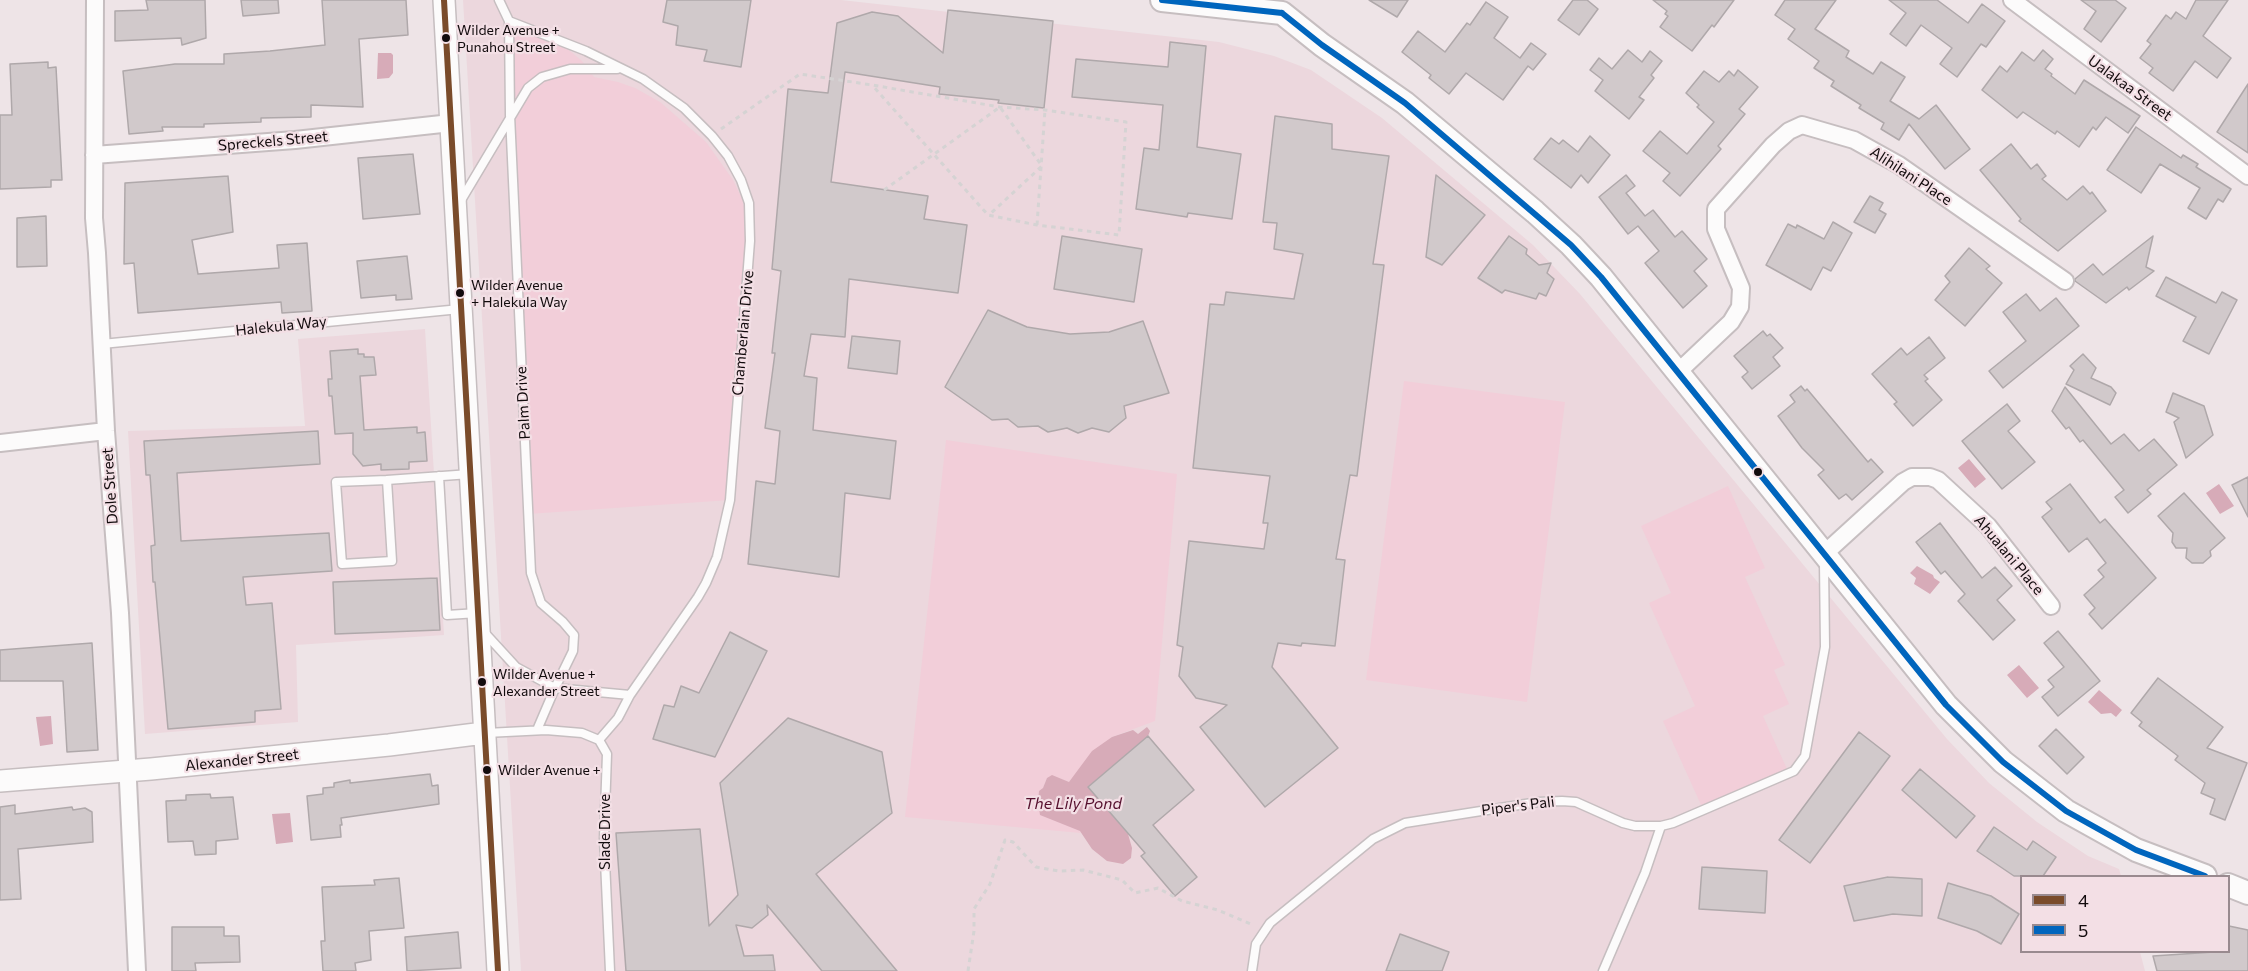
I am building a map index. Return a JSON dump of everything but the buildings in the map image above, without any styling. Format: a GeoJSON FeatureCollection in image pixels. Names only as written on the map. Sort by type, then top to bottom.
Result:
{"type":"FeatureCollection","features":[{"type":"Feature","properties":{"kind":"main road"},"geometry":{"type":"LineString","coordinates":[[1162,0],[1282,6],[1322,45],[1405,103],[1564,238],[1601,278],[1946,705],[2002,762],[2066,811],[2136,850],[2202,875]]}},
{"type":"Feature","properties":{"kind":"main road"},"geometry":{"type":"LineString","coordinates":[[2230,885],[2248,893]]}},
{"type":"Feature","properties":{"kind":"street","name":"Dole Street"},"geometry":{"type":"LineString","coordinates":[[95,0],[94,218],[106,431],[120,613],[137,971]]}},
{"type":"Feature","properties":{"kind":"street"},"geometry":{"type":"LineString","coordinates":[[444,0],[498,971]]}},
{"type":"Feature","properties":{"kind":"street","name":"Ualakaa Street"},"geometry":{"type":"LineString","coordinates":[[2012,0],[2248,176]]}},
{"type":"Feature","properties":{"kind":"street","name":"Spreckels Street"},"geometry":{"type":"LineString","coordinates":[[94,155],[295,140],[451,123]]}},
{"type":"Feature","properties":{"kind":"street","name":"Alihilani Place"},"geometry":{"type":"LineString","coordinates":[[1677,373],[1731,322],[1740,307],[1741,288],[1716,229],[1716,208],[1773,145],[1802,125],[1854,140],[1899,165],[2065,281]]}},
{"type":"Feature","properties":{"kind":"street"},"geometry":{"type":"LineString","coordinates":[[0,443],[106,431]]}},
{"type":"Feature","properties":{"kind":"street","name":"Ahualani Place"},"geometry":{"type":"LineString","coordinates":[[1824,554],[1903,482],[1912,477],[1930,477],[1938,480],[1989,526],[2051,606]]}},
{"type":"Feature","properties":{"kind":"street","name":"Alexander Street"},"geometry":{"type":"LineString","coordinates":[[0,781],[128,771],[484,733]]}},
{"type":"Feature","properties":{"kind":"lane","name":"Palm Drive"},"geometry":{"type":"LineString","coordinates":[[499,0],[508,21],[510,115],[531,573],[541,603],[574,635],[573,651],[555,688]]}},
{"type":"Feature","properties":{"kind":"lane","name":"Chamberlain Drive"},"geometry":{"type":"LineString","coordinates":[[508,21],[586,51],[643,79],[676,102],[712,136],[728,156],[741,180],[749,203],[750,241],[730,500],[717,557],[706,583],[630,695],[618,718],[599,740]]}},
{"type":"Feature","properties":{"kind":"lane"},"geometry":{"type":"LineString","coordinates":[[456,211],[510,115],[528,88],[542,77],[570,69],[621,69]]}},
{"type":"Feature","properties":{"kind":"lane","name":"Halekula Way"},"geometry":{"type":"LineString","coordinates":[[102,344],[461,309]]}},
{"type":"Feature","properties":{"kind":"lane"},"geometry":{"type":"LineString","coordinates":[[387,480],[392,561],[342,564],[336,482],[470,474]]}},
{"type":"Feature","properties":{"kind":"lane"},"geometry":{"type":"LineString","coordinates":[[439,476],[447,615],[478,619],[516,667],[555,688],[630,695]]}},
{"type":"Feature","properties":{"kind":"lane","name":"Piper's Pali"},"geometry":{"type":"LineString","coordinates":[[1264,930],[1373,839],[1406,823],[1538,802],[1562,801],[1576,802],[1623,824],[1661,826],[1785,777],[1803,760],[1825,646],[1824,554]]}},
{"type":"Feature","properties":{"kind":"lane"},"geometry":{"type":"LineString","coordinates":[[537,730],[555,688]]}},
{"type":"Feature","properties":{"kind":"lane"},"geometry":{"type":"LineString","coordinates":[[484,733],[537,730],[582,733],[599,740]]}},
{"type":"Feature","properties":{"kind":"lane","name":"Slade Drive"},"geometry":{"type":"LineString","coordinates":[[599,740],[607,754],[604,839],[610,971]]}},
{"type":"Feature","properties":{"kind":"lane"},"geometry":{"type":"LineString","coordinates":[[1603,971],[1645,873],[1661,826]]}},
{"type":"Feature","properties":{"kind":"lane"},"geometry":{"type":"LineString","coordinates":[[1252,971],[1256,944],[1264,930]]}},
{"type":"Feature","properties":{"kind":"path"},"geometry":{"type":"LineString","coordinates":[[712,136],[800,74],[872,85],[1000,107],[1044,110],[1126,122],[1119,235],[1038,225],[988,215],[872,85]]}},
{"type":"Feature","properties":{"kind":"path"},"geometry":{"type":"LineString","coordinates":[[884,190],[1000,107]]}},
{"type":"Feature","properties":{"kind":"path"},"geometry":{"type":"LineString","coordinates":[[1000,107],[1042,166]]}},
{"type":"Feature","properties":{"kind":"path"},"geometry":{"type":"LineString","coordinates":[[1038,225],[1044,110]]}},
{"type":"Feature","properties":{"kind":"path"},"geometry":{"type":"LineString","coordinates":[[988,215],[1042,166]]}},
{"type":"Feature","properties":{"kind":"path"},"geometry":{"type":"LineString","coordinates":[[969,971],[974,909],[990,884],[1005,840],[1013,842],[1036,867],[1059,871],[1083,870],[1122,880],[1135,893],[1158,888],[1182,901],[1218,910],[1264,930]]}},
{"type":"Feature","properties":{"kind":"shaded area"},"geometry":{"type":"Polygon","coordinates":[[[463,0],[841,0],[1219,42],[1274,56],[1311,70],[1382,118],[1533,245],[1580,294],[1947,739],[1989,783],[2037,822],[2088,856],[2119,869],[2121,875],[2020,875],[2020,953],[2140,953],[2145,971],[521,971],[463,0]]]}},
{"type":"Feature","properties":{"kind":"shaded area"},"geometry":{"type":"Polygon","coordinates":[[[509,21],[564,46],[582,61],[594,77],[635,88],[660,102],[706,142],[733,180],[743,201],[750,241],[730,500],[528,514],[509,21]]]}},
{"type":"Feature","properties":{"kind":"shaded area"},"geometry":{"type":"Polygon","coordinates":[[[425,329],[444,635],[296,645],[298,722],[145,734],[128,431],[305,426],[298,339],[425,329]]]}},
{"type":"Feature","properties":{"kind":"shaded area"},"geometry":{"type":"Polygon","coordinates":[[[1404,381],[1565,402],[1527,702],[1366,680],[1404,381]]]}},
{"type":"Feature","properties":{"kind":"shaded area"},"geometry":{"type":"Polygon","coordinates":[[[946,440],[1177,474],[1155,721],[1112,737],[1069,782],[1059,778],[1047,778],[1043,788],[1081,833],[905,817],[946,440]]]}},
{"type":"Feature","properties":{"kind":"shaded area"},"geometry":{"type":"Polygon","coordinates":[[[1728,486],[1765,568],[1745,577],[1785,665],[1774,670],[1789,704],[1763,716],[1787,769],[1702,807],[1663,721],[1695,706],[1649,603],[1671,593],[1641,526],[1728,486]]]}},
{"type":"Feature","properties":{"kind":"water"},"geometry":{"type":"Polygon","coordinates":[[[378,53],[393,55],[393,73],[389,78],[377,79],[378,53]]]}},
{"type":"Feature","properties":{"kind":"water"},"geometry":{"type":"Polygon","coordinates":[[[1969,459],[1986,479],[1975,488],[1958,468],[1969,459]]]}},
{"type":"Feature","properties":{"kind":"water"},"geometry":{"type":"Polygon","coordinates":[[[2219,484],[2234,506],[2220,514],[2206,493],[2219,484]]]}},
{"type":"Feature","properties":{"kind":"water"},"geometry":{"type":"Polygon","coordinates":[[[1917,566],[1940,582],[1930,594],[1914,584],[1916,578],[1910,573],[1917,566]]]}},
{"type":"Feature","properties":{"kind":"water"},"geometry":{"type":"Polygon","coordinates":[[[2019,665],[2039,688],[2027,698],[2007,675],[2019,665]]]}},
{"type":"Feature","properties":{"kind":"water"},"geometry":{"type":"Polygon","coordinates":[[[2099,690],[2122,710],[2116,717],[2111,713],[2101,714],[2088,702],[2099,690]]]}},
{"type":"Feature","properties":{"kind":"water"},"geometry":{"type":"Polygon","coordinates":[[[51,716],[53,744],[40,746],[36,717],[51,716]]]}},
{"type":"Feature","properties":{"kind":"water","name":"The Lily Pond"},"geometry":{"type":"Polygon","coordinates":[[[1147,727],[1150,731],[1148,736],[1088,787],[1128,834],[1132,848],[1131,858],[1123,864],[1107,861],[1092,849],[1080,831],[1040,815],[1039,791],[1043,788],[1047,778],[1052,775],[1069,782],[1092,751],[1112,737],[1133,730],[1138,734],[1147,727]]]}},
{"type":"Feature","properties":{"kind":"water"},"geometry":{"type":"Polygon","coordinates":[[[290,813],[293,842],[276,844],[272,814],[290,813]]]}},
{"type":"Feature","properties":{"kind":"transit line","name":"4"},"geometry":{"type":"LineString","coordinates":[[444,0],[498,971]]}},
{"type":"Feature","properties":{"kind":"transit line","name":"5"},"geometry":{"type":"LineString","coordinates":[[1162,0],[1282,13]]}},
{"type":"Feature","properties":{"kind":"transit line","name":"5"},"geometry":{"type":"LineString","coordinates":[[1282,13],[1322,45],[1405,103],[1571,245],[1601,277],[1946,705],[2003,762],[2066,811],[2136,850],[2202,875]]}},
{"type":"Feature","properties":{"kind":"place","name":"Wilder Avenue + Punahou Street"},"geometry":{"type":"Point","coordinates":[446,38]}},
{"type":"Feature","properties":{"kind":"place","name":"Wilder Avenue + Halekula Way"},"geometry":{"type":"Point","coordinates":[460,293]}},
{"type":"Feature","properties":{"kind":"place","name":"Wilder Avenue + Alexander Street"},"geometry":{"type":"Point","coordinates":[482,682]}},
{"type":"Feature","properties":{"kind":"place","name":"Wilder Avenue +"},"geometry":{"type":"Point","coordinates":[487,770]}}]}
